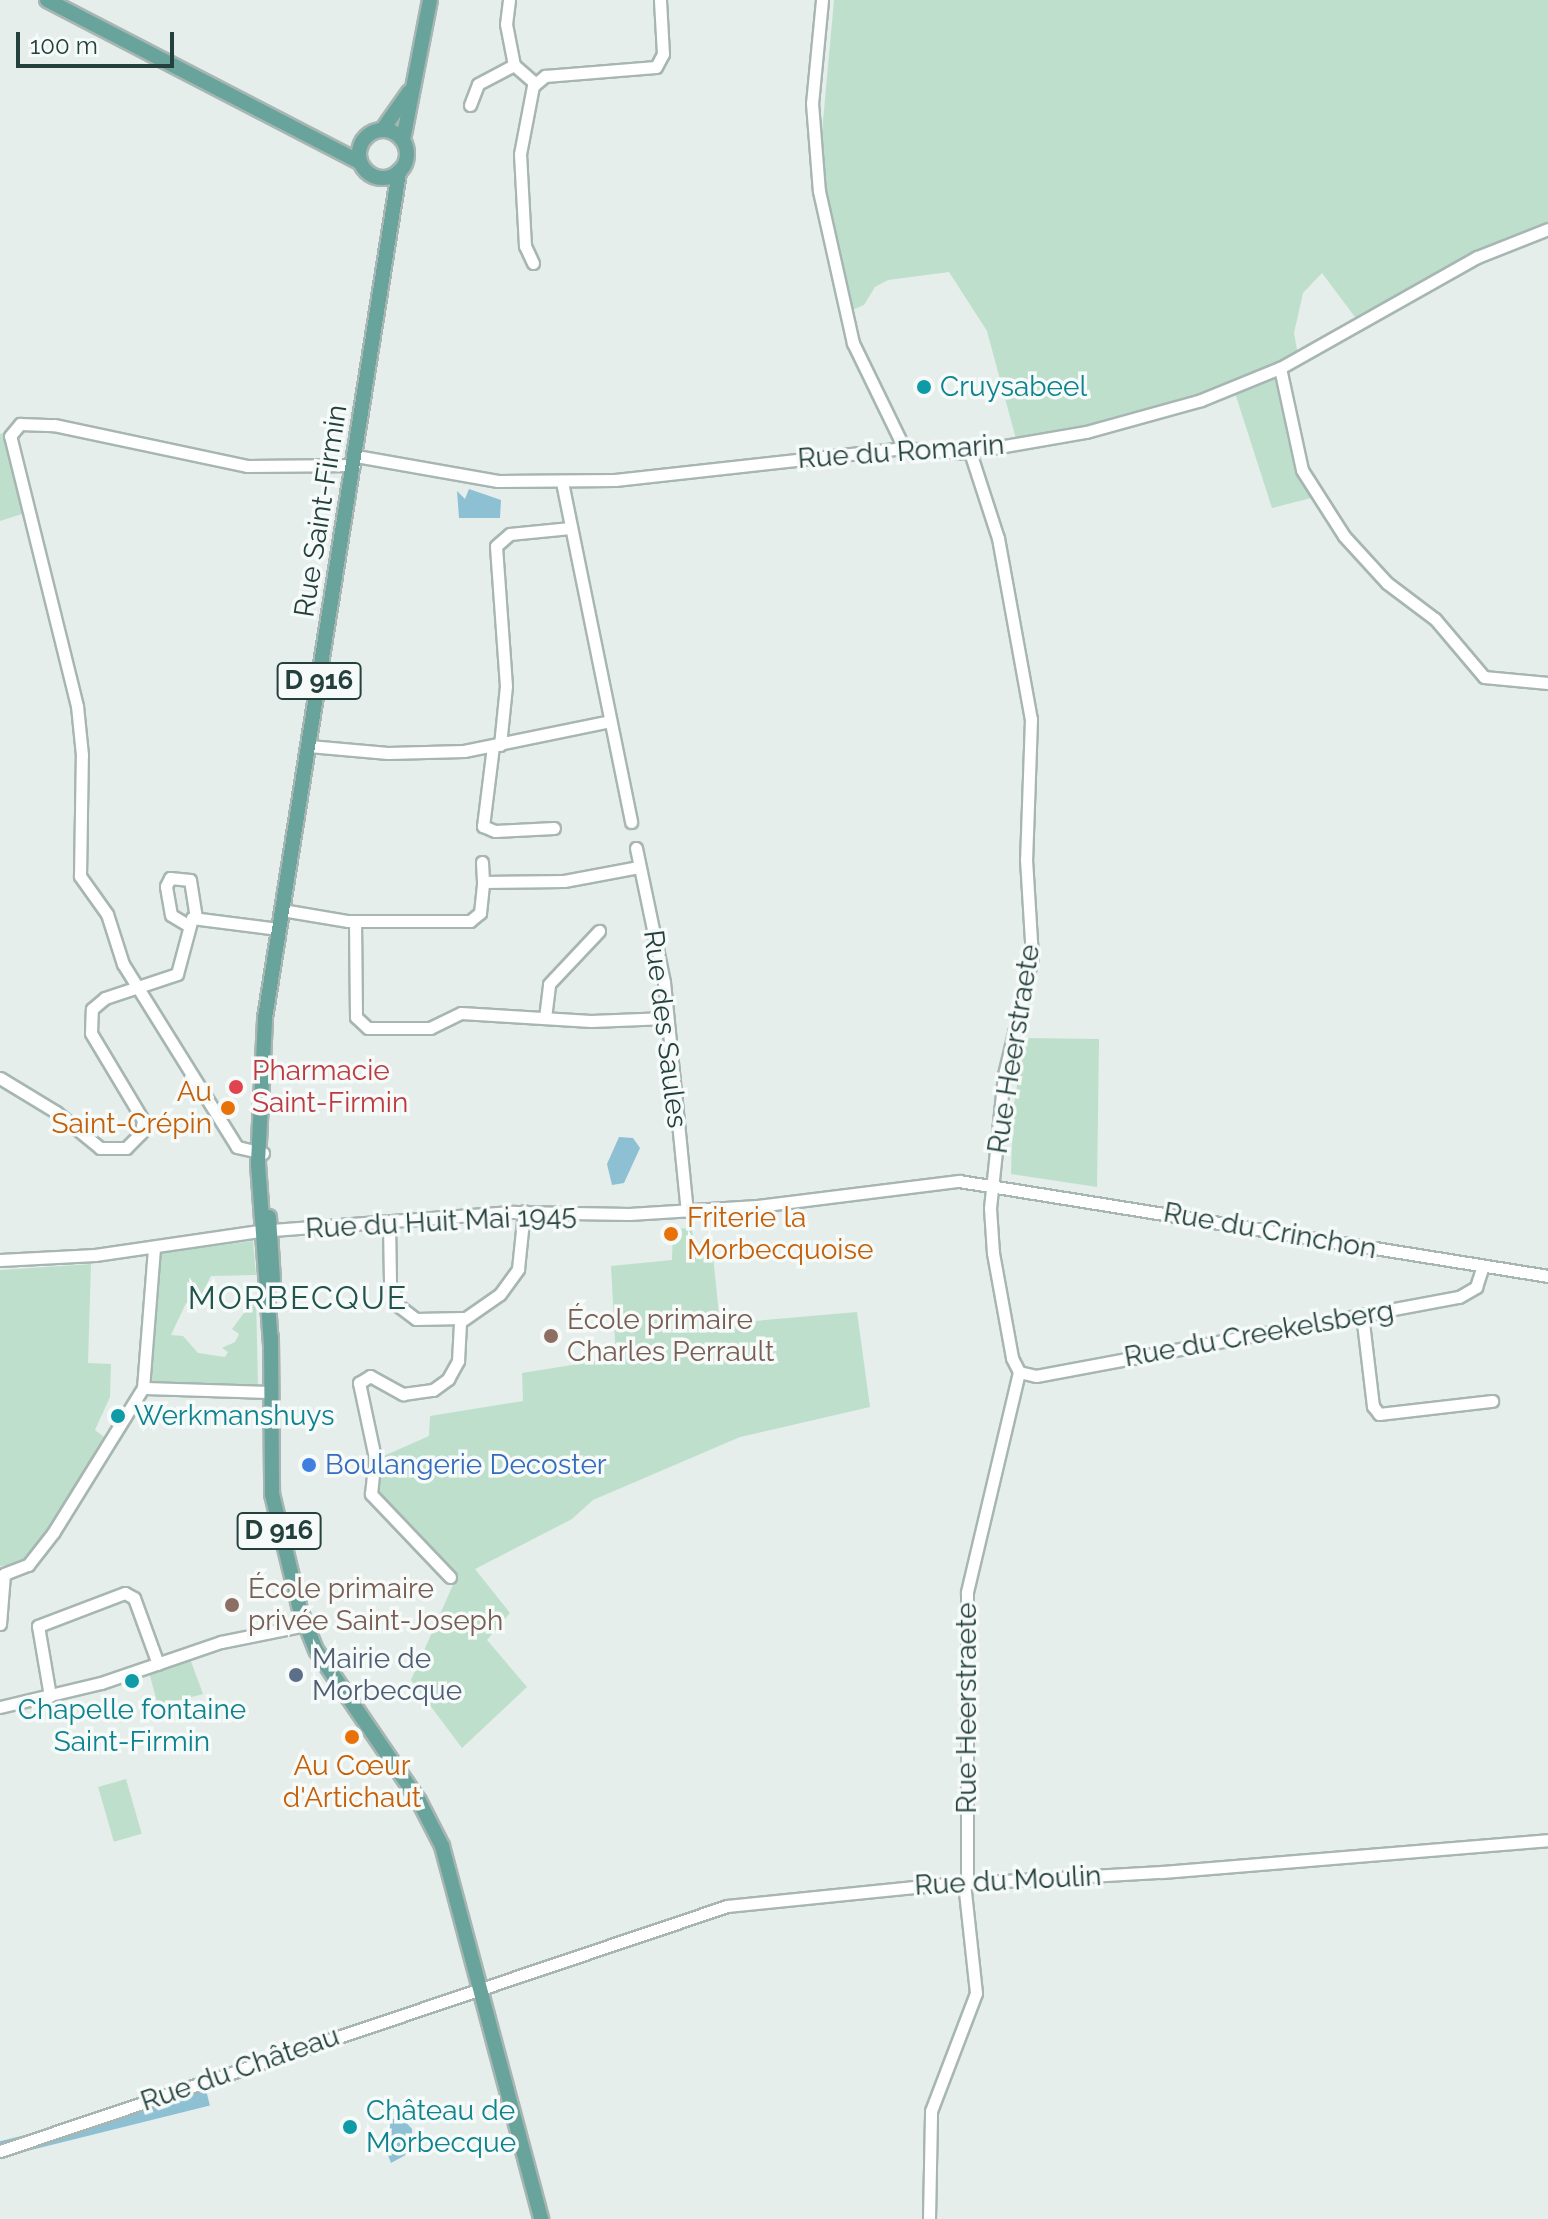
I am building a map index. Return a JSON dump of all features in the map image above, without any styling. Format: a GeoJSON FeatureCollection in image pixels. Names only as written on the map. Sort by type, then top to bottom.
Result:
{"type":"FeatureCollection","features":[{"type":"Feature","properties":{"kind":"main road"},"geometry":{"type":"LineString","coordinates":[[47,0],[310,133],[360,162],[376,177],[399,172],[407,158],[403,140],[430,0]]}},
{"type":"Feature","properties":{"kind":"main road"},"geometry":{"type":"LineString","coordinates":[[310,133],[365,138],[383,129],[404,104],[417,73]]}},
{"type":"Feature","properties":{"kind":"main road"},"geometry":{"type":"LineString","coordinates":[[383,129],[403,140]]}},
{"type":"Feature","properties":{"kind":"main road"},"geometry":{"type":"LineString","coordinates":[[360,162],[365,138]]}},
{"type":"Feature","properties":{"kind":"main road","name":"Rue Saint-Firmin"},"geometry":{"type":"LineString","coordinates":[[266,1231],[260,1152],[265,1018],[399,172]]}},
{"type":"Feature","properties":{"kind":"main road","name":"Rue Saint-Firmin"},"geometry":{"type":"LineString","coordinates":[[376,177],[386,196],[391,234]]}},
{"type":"Feature","properties":{"kind":"main road","name":"D 916"},"geometry":{"type":"LineString","coordinates":[[266,1231],[273,1502],[305,1625],[324,1662],[437,1834],[541,2219]]}},
{"type":"Feature","properties":{"kind":"street"},"geometry":{"type":"LineString","coordinates":[[509,0],[506,24],[514,65],[535,83]]}},
{"type":"Feature","properties":{"kind":"street"},"geometry":{"type":"LineString","coordinates":[[533,263],[525,246],[520,154],[535,83],[545,76],[656,67],[663,54],[660,0]]}},
{"type":"Feature","properties":{"kind":"street"},"geometry":{"type":"LineString","coordinates":[[822,0],[812,115],[819,191],[853,343],[875,398],[904,448]]}},
{"type":"Feature","properties":{"kind":"street"},"geometry":{"type":"LineString","coordinates":[[470,105],[478,84],[514,65]]}},
{"type":"Feature","properties":{"kind":"street","name":"Rue du Romarin"},"geometry":{"type":"LineString","coordinates":[[139,987],[120,959],[107,914],[79,871],[82,755],[77,706],[11,433],[20,424],[54,425],[247,466],[355,461],[481,480],[562,482],[647,478],[741,463],[904,448],[970,452],[1130,422],[1280,368],[1477,257],[1548,229]]}},
{"type":"Feature","properties":{"kind":"street"},"geometry":{"type":"LineString","coordinates":[[1280,368],[1302,470],[1322,509],[1350,543],[1387,583],[1435,619],[1484,677],[1548,683]]}},
{"type":"Feature","properties":{"kind":"street","name":"Rue Heerstraete"},"geometry":{"type":"LineString","coordinates":[[929,2219],[931,2111],[976,1993],[966,1882],[967,1592],[1019,1372],[1012,1358],[993,1253],[993,1183],[1004,1075],[1032,958],[1026,859],[1031,719],[998,538],[970,452]]}},
{"type":"Feature","properties":{"kind":"street"},"geometry":{"type":"LineString","coordinates":[[562,482],[631,822]]}},
{"type":"Feature","properties":{"kind":"street"},"geometry":{"type":"LineString","coordinates":[[554,828],[495,831],[483,826],[506,686],[496,546],[510,534],[570,528]]}},
{"type":"Feature","properties":{"kind":"street"},"geometry":{"type":"LineString","coordinates":[[309,746],[410,753],[496,746],[610,721]]}},
{"type":"Feature","properties":{"kind":"street","name":"Rue des Saules"},"geometry":{"type":"LineString","coordinates":[[636,848],[667,1018],[687,1211]]}},
{"type":"Feature","properties":{"kind":"street"},"geometry":{"type":"LineString","coordinates":[[282,910],[355,921],[473,920],[480,913],[482,862]]}},
{"type":"Feature","properties":{"kind":"street"},"geometry":{"type":"LineString","coordinates":[[483,882],[564,881],[639,867]]}},
{"type":"Feature","properties":{"kind":"street"},"geometry":{"type":"LineString","coordinates":[[0,1078],[56,1112],[105,1151],[131,1145],[141,1133],[142,1116],[97,1044],[89,1019],[101,1000],[177,974],[191,920],[278,929]]}},
{"type":"Feature","properties":{"kind":"street"},"geometry":{"type":"LineString","coordinates":[[355,921],[356,1017],[362,1026],[430,1028],[461,1013],[545,1018],[667,1018]]}},
{"type":"Feature","properties":{"kind":"street"},"geometry":{"type":"LineString","coordinates":[[545,1018],[549,984],[599,931]]}},
{"type":"Feature","properties":{"kind":"street"},"geometry":{"type":"LineString","coordinates":[[139,987],[237,1147],[260,1152]]}},
{"type":"Feature","properties":{"kind":"street","name":"Rue du Huit Mai 1945"},"geometry":{"type":"LineString","coordinates":[[0,1260],[154,1247],[266,1231],[389,1224],[524,1211],[687,1211],[935,1182],[993,1183]]}},
{"type":"Feature","properties":{"kind":"street","name":"Rue du Crinchon"},"geometry":{"type":"LineString","coordinates":[[993,1183],[1482,1268],[1548,1276]]}},
{"type":"Feature","properties":{"kind":"street"},"geometry":{"type":"LineString","coordinates":[[389,1224],[390,1284],[400,1307],[416,1319],[463,1318],[500,1294],[514,1276],[523,1252],[524,1211]]}},
{"type":"Feature","properties":{"kind":"street"},"geometry":{"type":"LineString","coordinates":[[0,1624],[4,1574],[28,1565],[56,1529],[143,1388],[154,1247]]}},
{"type":"Feature","properties":{"kind":"street","name":"Rue du Creekelsberg"},"geometry":{"type":"LineString","coordinates":[[1019,1372],[1036,1376],[1465,1296],[1476,1287],[1482,1268]]}},
{"type":"Feature","properties":{"kind":"street"},"geometry":{"type":"LineString","coordinates":[[1362,1314],[1373,1406],[1379,1414],[1492,1401]]}},
{"type":"Feature","properties":{"kind":"street"},"geometry":{"type":"LineString","coordinates":[[450,1577],[374,1498],[370,1487],[375,1458],[360,1379],[372,1376],[399,1394],[437,1388],[457,1365],[463,1318]]}},
{"type":"Feature","properties":{"kind":"street"},"geometry":{"type":"LineString","coordinates":[[143,1388],[271,1392]]}},
{"type":"Feature","properties":{"kind":"street"},"geometry":{"type":"LineString","coordinates":[[50,1696],[38,1626],[125,1593],[134,1598],[158,1664]]}},
{"type":"Feature","properties":{"kind":"street"},"geometry":{"type":"LineString","coordinates":[[0,1707],[50,1696],[221,1642],[305,1625]]}},
{"type":"Feature","properties":{"kind":"street","name":"Rue du Moulin"},"geometry":{"type":"LineString","coordinates":[[481,1989],[727,1906],[966,1882],[1152,1873],[1548,1840]]}},
{"type":"Feature","properties":{"kind":"street","name":"Rue du Château"},"geometry":{"type":"LineString","coordinates":[[0,2151],[481,1989]]}},
{"type":"Feature","properties":{"kind":"green space"},"geometry":{"type":"Polygon","coordinates":[[[834,0],[1548,0],[1548,223],[1467,254],[1358,321],[1322,273],[1303,293],[1294,333],[1298,355],[1216,390],[1103,424],[1016,439],[987,331],[949,272],[888,280],[875,287],[864,305],[850,311],[820,154],[834,0]]]}},
{"type":"Feature","properties":{"kind":"green space"},"geometry":{"type":"Polygon","coordinates":[[[1276,377],[1288,441],[1311,498],[1272,508],[1235,393],[1276,377]]]}},
{"type":"Feature","properties":{"kind":"green space"},"geometry":{"type":"Polygon","coordinates":[[[3,433],[25,513],[0,521],[0,434],[3,433]]]}},
{"type":"Feature","properties":{"kind":"green space"},"geometry":{"type":"Polygon","coordinates":[[[1025,1038],[1099,1039],[1097,1187],[1011,1174],[1013,1109],[1025,1038]]]}},
{"type":"Feature","properties":{"kind":"green space"},"geometry":{"type":"Polygon","coordinates":[[[692,1228],[695,1257],[713,1256],[720,1324],[857,1312],[870,1407],[740,1437],[593,1500],[572,1519],[475,1569],[510,1613],[487,1640],[527,1687],[462,1748],[411,1680],[456,1578],[377,1493],[377,1459],[429,1436],[430,1416],[523,1401],[522,1373],[616,1358],[611,1266],[672,1260],[673,1229],[692,1228]]]}},
{"type":"Feature","properties":{"kind":"green space"},"geometry":{"type":"Polygon","coordinates":[[[253,1241],[256,1275],[211,1276],[195,1307],[186,1303],[171,1335],[183,1336],[198,1353],[225,1357],[228,1352],[222,1348],[235,1342],[239,1334],[232,1329],[256,1297],[258,1386],[149,1382],[159,1253],[253,1241]]]}},
{"type":"Feature","properties":{"kind":"green space"},"geometry":{"type":"Polygon","coordinates":[[[91,1264],[88,1363],[111,1364],[110,1397],[95,1430],[109,1441],[25,1564],[0,1566],[0,1270],[91,1264]]]}},
{"type":"Feature","properties":{"kind":"green space"},"geometry":{"type":"Polygon","coordinates":[[[189,1656],[203,1694],[158,1706],[149,1672],[189,1656]]]}},
{"type":"Feature","properties":{"kind":"green space"},"geometry":{"type":"Polygon","coordinates":[[[126,1779],[142,1834],[114,1842],[98,1787],[126,1779]]]}},
{"type":"Feature","properties":{"kind":"water"},"geometry":{"type":"Polygon","coordinates":[[[469,489],[501,500],[500,518],[459,518],[457,491],[465,499],[469,489]]]}},
{"type":"Feature","properties":{"kind":"water"},"geometry":{"type":"Polygon","coordinates":[[[619,1137],[633,1138],[640,1148],[624,1183],[612,1185],[607,1164],[619,1137]]]}},
{"type":"Feature","properties":{"kind":"water"},"geometry":{"type":"Polygon","coordinates":[[[206,2090],[210,2106],[0,2158],[0,2141],[206,2090]]]}},
{"type":"Feature","properties":{"kind":"water"},"geometry":{"type":"Polygon","coordinates":[[[402,2118],[412,2129],[411,2152],[391,2163],[384,2144],[392,2119],[402,2118]]]}},
{"type":"Feature","properties":{"kind":"place","name":"Cruysabeel"},"geometry":{"type":"Point","coordinates":[924,387]}},
{"type":"Feature","properties":{"kind":"place","name":"Pharmacie Saint-Firmin"},"geometry":{"type":"Point","coordinates":[236,1087]}},
{"type":"Feature","properties":{"kind":"place","name":"Au Saint-Crépin"},"geometry":{"type":"Point","coordinates":[228,1108]}},
{"type":"Feature","properties":{"kind":"place","name":"Friterie la Morbecquoise"},"geometry":{"type":"Point","coordinates":[671,1234]}},
{"type":"Feature","properties":{"kind":"place","name":"École primaire Charles Perrault"},"geometry":{"type":"Point","coordinates":[551,1336]}},
{"type":"Feature","properties":{"kind":"place","name":"Werkmanshuys"},"geometry":{"type":"Point","coordinates":[118,1416]}},
{"type":"Feature","properties":{"kind":"place","name":"Boulangerie Decoster"},"geometry":{"type":"Point","coordinates":[309,1465]}},
{"type":"Feature","properties":{"kind":"place","name":"École primaire privée Saint-Joseph"},"geometry":{"type":"Point","coordinates":[232,1605]}},
{"type":"Feature","properties":{"kind":"place","name":"Mairie de Morbecque"},"geometry":{"type":"Point","coordinates":[296,1675]}},
{"type":"Feature","properties":{"kind":"place","name":"Chapelle fontaine Saint-Firmin"},"geometry":{"type":"Point","coordinates":[132,1681]}},
{"type":"Feature","properties":{"kind":"place","name":"Au Cœur d'Artichaut"},"geometry":{"type":"Point","coordinates":[352,1737]}},
{"type":"Feature","properties":{"kind":"place","name":"Château de Morbecque"},"geometry":{"type":"Point","coordinates":[350,2127]}},
{"type":"Feature","properties":{"kind":"district","name":"MORBECQUE"},"geometry":{"type":"Point","coordinates":[298,1298]}}]}
